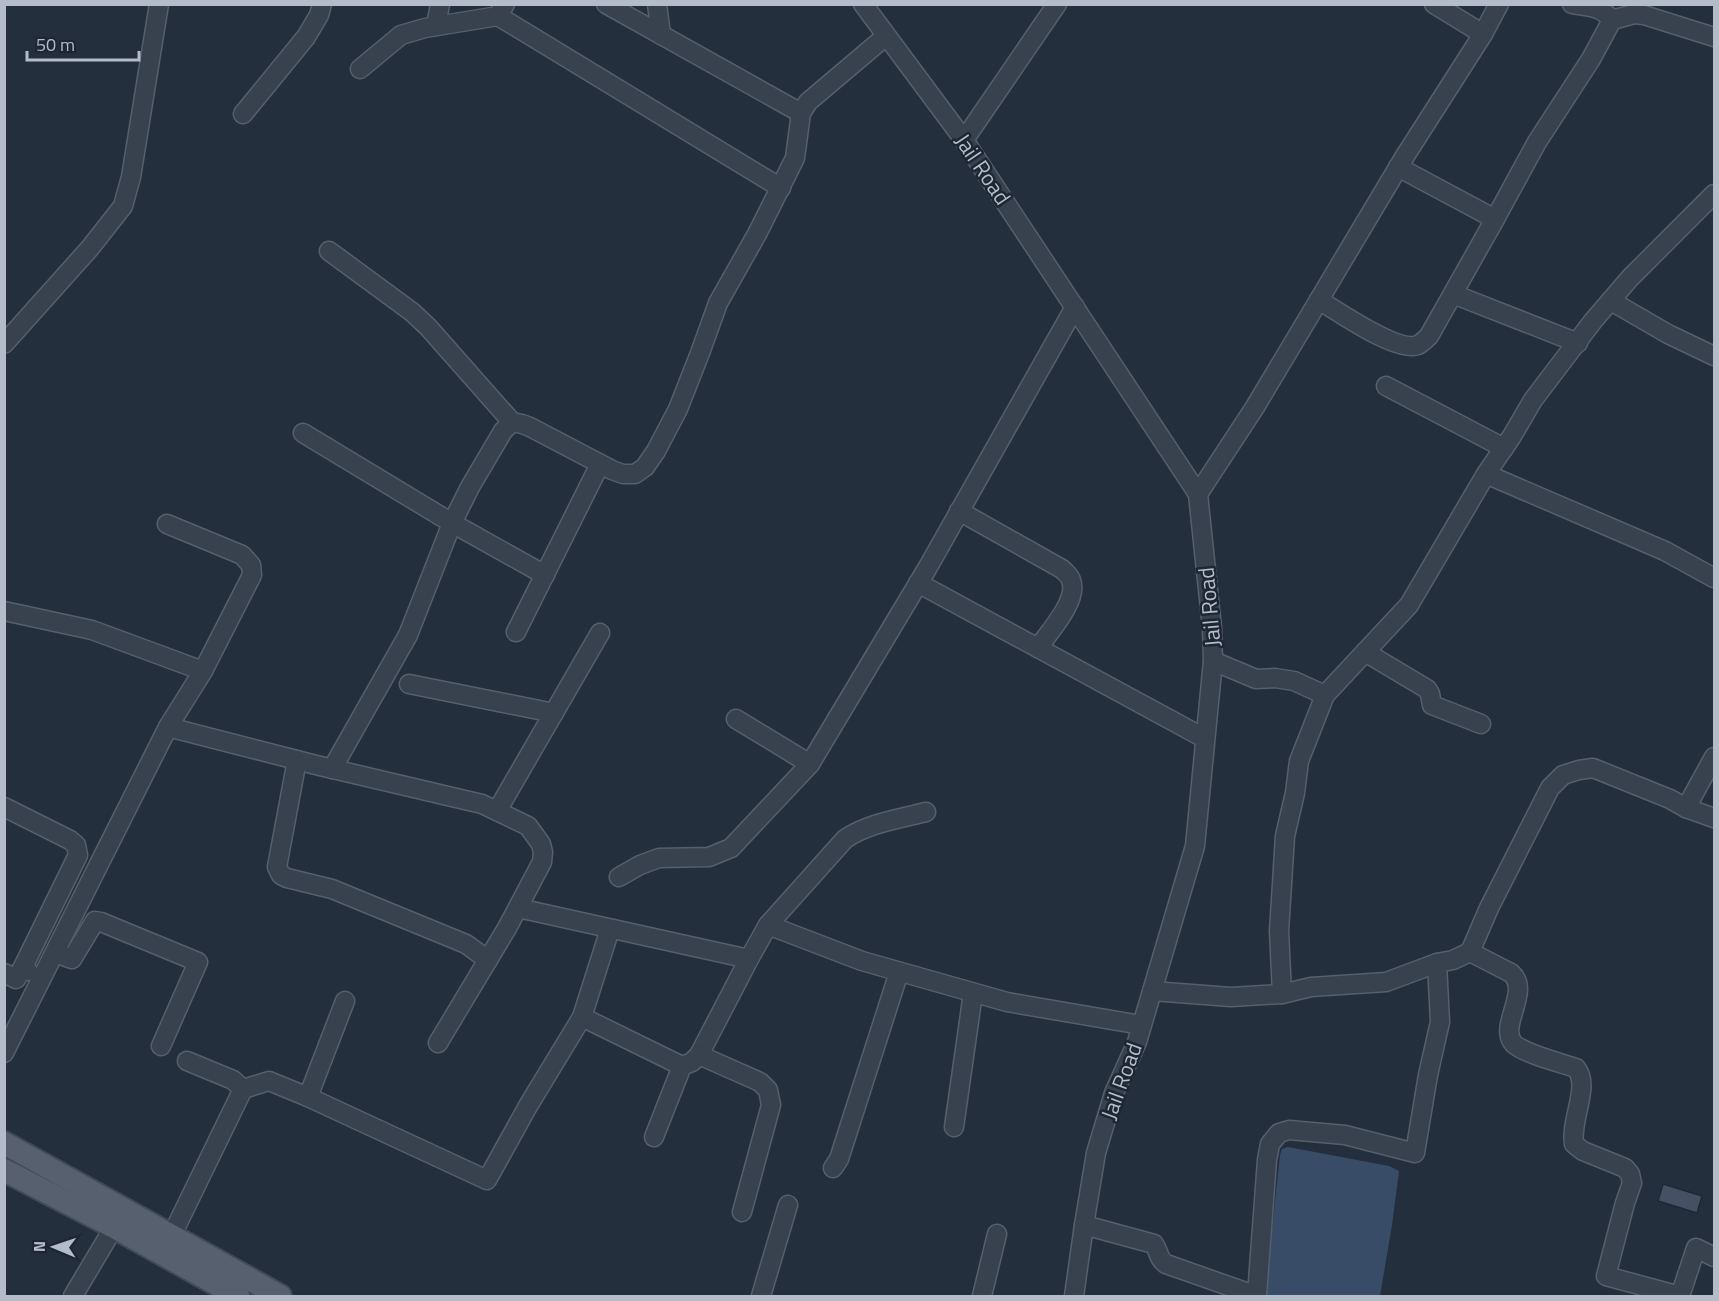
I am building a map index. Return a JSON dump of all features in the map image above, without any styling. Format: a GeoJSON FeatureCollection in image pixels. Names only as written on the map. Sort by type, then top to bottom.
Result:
{"type":"FeatureCollection","features":[{"type":"Feature","properties":{"kind":"main road"},"geometry":{"type":"LineString","coordinates":[[4,1143],[280,1296]]}},
{"type":"Feature","properties":{"kind":"main road"},"geometry":{"type":"LineString","coordinates":[[4,1170],[114,1227],[238,1296]]}},
{"type":"Feature","properties":{"kind":"street"},"geometry":{"type":"LineString","coordinates":[[4,344],[90,248],[123,207],[131,177],[159,4]]}},
{"type":"Feature","properties":{"kind":"street"},"geometry":{"type":"LineString","coordinates":[[243,114],[306,37],[319,15],[322,4]]}},
{"type":"Feature","properties":{"kind":"street"},"geometry":{"type":"LineString","coordinates":[[436,26],[440,4]]}},
{"type":"Feature","properties":{"kind":"street"},"geometry":{"type":"LineString","coordinates":[[606,4],[801,113]]}},
{"type":"Feature","properties":{"kind":"street"},"geometry":{"type":"LineString","coordinates":[[657,4],[661,35]]}},
{"type":"Feature","properties":{"kind":"street","name":"Jail Road"},"geometry":{"type":"LineString","coordinates":[[863,4],[964,140],[1198,494],[1212,628],[1213,661],[1195,846],[1137,1042],[1114,1093],[1096,1153],[1074,1296]]}},
{"type":"Feature","properties":{"kind":"street"},"geometry":{"type":"LineString","coordinates":[[964,140],[1056,4]]}},
{"type":"Feature","properties":{"kind":"street"},"geometry":{"type":"LineString","coordinates":[[1434,4],[1483,34]]}},
{"type":"Feature","properties":{"kind":"street"},"geometry":{"type":"LineString","coordinates":[[1198,494],[1255,406],[1398,167],[1483,34],[1499,4]]}},
{"type":"Feature","properties":{"kind":"street"},"geometry":{"type":"LineString","coordinates":[[1572,4],[1606,12],[1612,20]]}},
{"type":"Feature","properties":{"kind":"street"},"geometry":{"type":"LineString","coordinates":[[360,69],[401,35],[502,10],[781,188]]}},
{"type":"Feature","properties":{"kind":"street"},"geometry":{"type":"LineString","coordinates":[[1319,300],[1392,342],[1406,346],[1419,345],[1430,336],[1537,142],[1591,59],[1612,20],[1634,14],[1644,15],[1714,37]]}},
{"type":"Feature","properties":{"kind":"street"},"geometry":{"type":"LineString","coordinates":[[329,251],[412,312],[512,422],[530,427],[623,474],[635,474],[645,467],[656,451],[678,409],[718,303],[757,234],[795,158],[801,113],[808,102],[886,36]]}},
{"type":"Feature","properties":{"kind":"street"},"geometry":{"type":"LineString","coordinates":[[1398,167],[1495,219]]}},
{"type":"Feature","properties":{"kind":"street"},"geometry":{"type":"LineString","coordinates":[[1282,994],[1279,932],[1285,836],[1295,793],[1299,761],[1325,695],[1408,605],[1533,400],[1630,278],[1711,203]]}},
{"type":"Feature","properties":{"kind":"street"},"geometry":{"type":"LineString","coordinates":[[1453,294],[1578,343]]}},
{"type":"Feature","properties":{"kind":"street"},"geometry":{"type":"LineString","coordinates":[[1611,301],[1668,334],[1714,356]]}},
{"type":"Feature","properties":{"kind":"street"},"geometry":{"type":"LineString","coordinates":[[619,877],[640,865],[659,858],[709,857],[731,848],[810,764],[918,583],[1075,308]]}},
{"type":"Feature","properties":{"kind":"street"},"geometry":{"type":"LineString","coordinates":[[1386,386],[1504,448]]}},
{"type":"Feature","properties":{"kind":"street"},"geometry":{"type":"LineString","coordinates":[[332,769],[408,635],[452,523],[470,487],[503,431],[512,422]]}},
{"type":"Feature","properties":{"kind":"street"},"geometry":{"type":"LineString","coordinates":[[303,433],[452,523],[545,575]]}},
{"type":"Feature","properties":{"kind":"street"},"geometry":{"type":"LineString","coordinates":[[516,632],[600,464]]}},
{"type":"Feature","properties":{"kind":"street"},"geometry":{"type":"LineString","coordinates":[[1486,474],[1665,551],[1714,578]]}},
{"type":"Feature","properties":{"kind":"street"},"geometry":{"type":"LineString","coordinates":[[959,511],[1062,569],[1071,577],[1069,603],[1038,648]]}},
{"type":"Feature","properties":{"kind":"street"},"geometry":{"type":"LineString","coordinates":[[4,1053],[168,727],[203,671],[252,575],[251,565],[242,555],[167,524]]}},
{"type":"Feature","properties":{"kind":"street"},"geometry":{"type":"LineString","coordinates":[[918,583],[1204,738]]}},
{"type":"Feature","properties":{"kind":"street"},"geometry":{"type":"LineString","coordinates":[[4,611],[92,630],[203,671]]}},
{"type":"Feature","properties":{"kind":"street"},"geometry":{"type":"LineString","coordinates":[[497,811],[600,633]]}},
{"type":"Feature","properties":{"kind":"street"},"geometry":{"type":"LineString","coordinates":[[1365,652],[1427,689],[1432,705],[1481,724]]}},
{"type":"Feature","properties":{"kind":"street"},"geometry":{"type":"LineString","coordinates":[[1213,661],[1256,679],[1275,678],[1294,681],[1325,695]]}},
{"type":"Feature","properties":{"kind":"street"},"geometry":{"type":"LineString","coordinates":[[409,684],[554,712]]}},
{"type":"Feature","properties":{"kind":"street"},"geometry":{"type":"LineString","coordinates":[[736,719],[810,764]]}},
{"type":"Feature","properties":{"kind":"street"},"geometry":{"type":"LineString","coordinates":[[168,727],[482,804],[528,826],[542,844],[542,862],[518,908],[438,1043]]}},
{"type":"Feature","properties":{"kind":"street"},"geometry":{"type":"LineString","coordinates":[[1686,808],[1714,757]]}},
{"type":"Feature","properties":{"kind":"street"},"geometry":{"type":"LineString","coordinates":[[297,760],[277,867],[281,875],[332,889],[445,935],[466,944],[488,960]]}},
{"type":"Feature","properties":{"kind":"street"},"geometry":{"type":"LineString","coordinates":[[1152,991],[1231,997],[1282,994],[1311,987],[1386,982],[1437,963],[1453,960],[1470,952],[1489,908],[1550,788],[1563,775],[1579,770],[1593,768],[1714,818]]}},
{"type":"Feature","properties":{"kind":"street"},"geometry":{"type":"LineString","coordinates":[[4,807],[76,845],[78,855],[13,971],[43,977]]}},
{"type":"Feature","properties":{"kind":"street"},"geometry":{"type":"LineString","coordinates":[[654,1137],[682,1066],[692,1062],[699,1055],[768,925],[845,839],[866,827],[926,812]]}},
{"type":"Feature","properties":{"kind":"street"},"geometry":{"type":"LineString","coordinates":[[518,908],[749,959]]}},
{"type":"Feature","properties":{"kind":"street"},"geometry":{"type":"LineString","coordinates":[[55,953],[72,959],[95,921],[198,962],[161,1046]]}},
{"type":"Feature","properties":{"kind":"street"},"geometry":{"type":"LineString","coordinates":[[768,925],[862,961],[1006,1002],[1142,1025]]}},
{"type":"Feature","properties":{"kind":"street"},"geometry":{"type":"LineString","coordinates":[[172,1235],[243,1089],[269,1081],[487,1180],[528,1106],[582,1017],[610,929]]}},
{"type":"Feature","properties":{"kind":"street"},"geometry":{"type":"LineString","coordinates":[[1470,952],[1511,973],[1516,978],[1518,987],[1509,1034],[1513,1043],[1524,1050],[1576,1068],[1581,1074],[1583,1085],[1572,1134],[1574,1144],[1583,1151],[1625,1168],[1630,1174],[1632,1183],[1606,1276],[1680,1296],[1696,1248],[1714,1257]]}},
{"type":"Feature","properties":{"kind":"street"},"geometry":{"type":"LineString","coordinates":[[1084,1225],[1154,1244],[1158,1256],[1166,1264],[1257,1296],[1267,1160],[1270,1143],[1279,1133],[1289,1130],[1345,1135],[1415,1153],[1428,1075],[1440,1022],[1437,963]]}},
{"type":"Feature","properties":{"kind":"street"},"geometry":{"type":"LineString","coordinates":[[833,1168],[839,1159],[899,972]]}},
{"type":"Feature","properties":{"kind":"street"},"geometry":{"type":"LineString","coordinates":[[954,1127],[973,993]]}},
{"type":"Feature","properties":{"kind":"street"},"geometry":{"type":"LineString","coordinates":[[308,1097],[345,1001]]}},
{"type":"Feature","properties":{"kind":"street"},"geometry":{"type":"LineString","coordinates":[[582,1017],[682,1066]]}},
{"type":"Feature","properties":{"kind":"street"},"geometry":{"type":"LineString","coordinates":[[699,1055],[760,1082],[768,1090],[771,1105],[742,1212]]}},
{"type":"Feature","properties":{"kind":"street"},"geometry":{"type":"LineString","coordinates":[[187,1061],[233,1080],[243,1089]]}},
{"type":"Feature","properties":{"kind":"street"},"geometry":{"type":"LineString","coordinates":[[761,1296],[788,1205]]}},
{"type":"Feature","properties":{"kind":"street"},"geometry":{"type":"LineString","coordinates":[[73,1296],[114,1227]]}},
{"type":"Feature","properties":{"kind":"street"},"geometry":{"type":"LineString","coordinates":[[982,1296],[997,1234]]}},
{"type":"Feature","properties":{"kind":"water"},"geometry":{"type":"Polygon","coordinates":[[[1288,1147],[1389,1166],[1399,1171],[1380,1296],[1265,1296],[1280,1155],[1282,1149],[1288,1147]]]}},
{"type":"Feature","properties":{"kind":"building"},"geometry":{"type":"Polygon","coordinates":[[[1663,1184],[1702,1196],[1697,1213],[1658,1201],[1663,1184]]]}}]}
